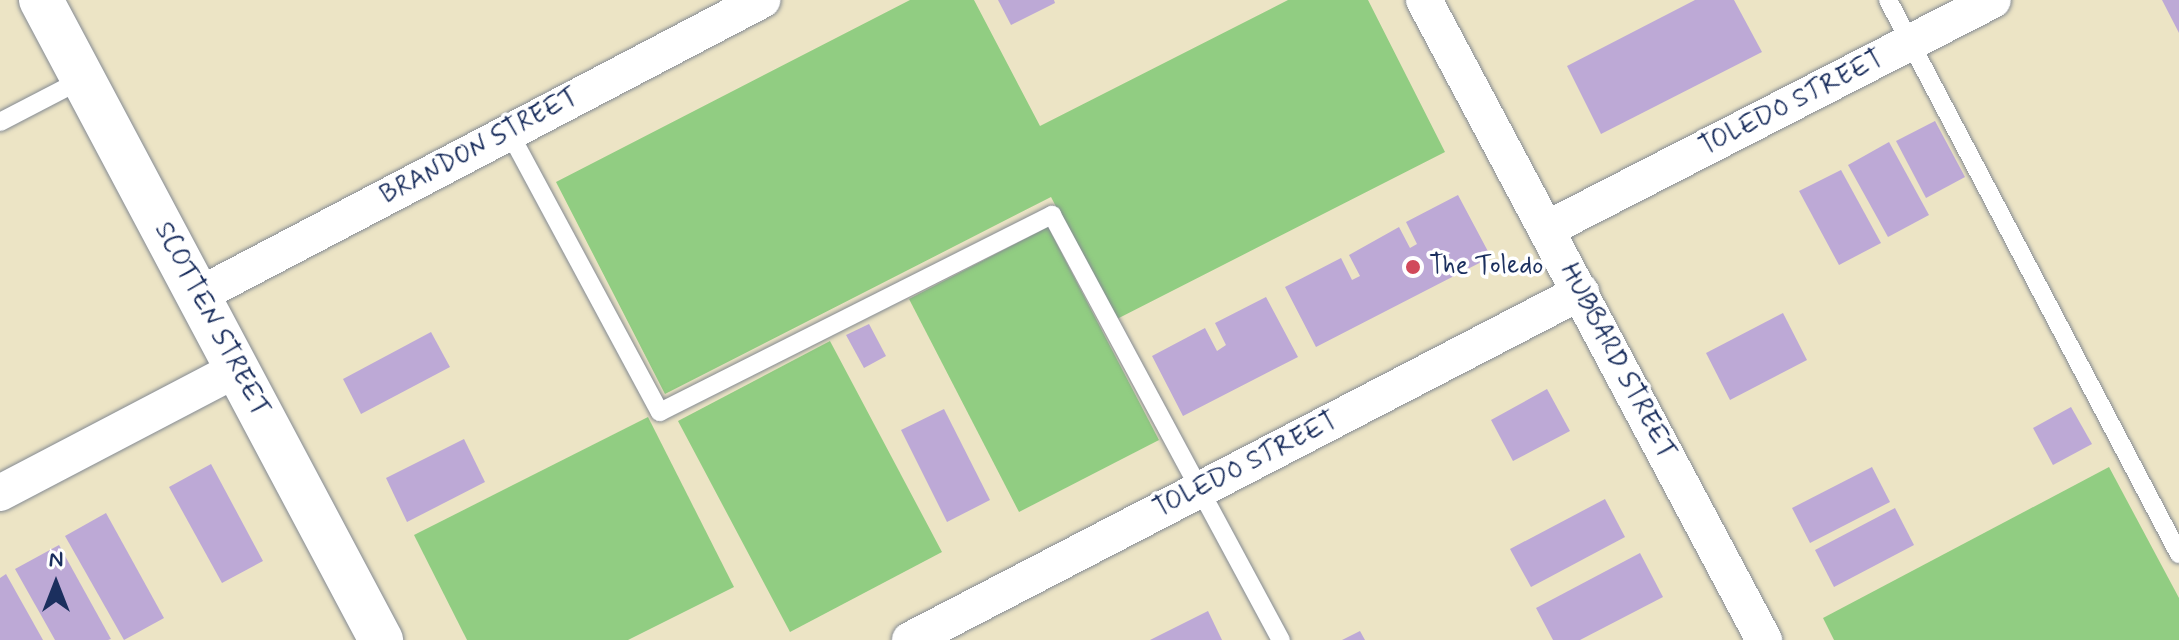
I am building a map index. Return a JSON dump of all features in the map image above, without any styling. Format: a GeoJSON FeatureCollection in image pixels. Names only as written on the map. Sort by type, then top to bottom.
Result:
{"type":"FeatureCollection","features":[{"type":"Feature","properties":{"kind":"street","name":"SCOTTEN STREET"},"geometry":{"type":"LineString","coordinates":[[41,0],[381,640]]}},
{"type":"Feature","properties":{"kind":"street","name":"BRANDON STREET"},"geometry":{"type":"LineString","coordinates":[[199,295],[762,0]]}},
{"type":"Feature","properties":{"kind":"street","name":"HUBBARD STREET"},"geometry":{"type":"LineString","coordinates":[[1424,0],[1764,640]]}},
{"type":"Feature","properties":{"kind":"street","name":"TOLEDO STREET"},"geometry":{"type":"LineString","coordinates":[[1547,229],[1993,0]]}},
{"type":"Feature","properties":{"kind":"street","name":"TOLEDO STREET"},"geometry":{"type":"LineString","coordinates":[[910,640],[950,631],[1201,489],[1581,292]]}},
{"type":"Feature","properties":{"kind":"street"},"geometry":{"type":"LineString","coordinates":[[0,493],[237,369]]}},
{"type":"Feature","properties":{"kind":"lane"},"geometry":{"type":"LineString","coordinates":[[1888,0],[2179,554]]}},
{"type":"Feature","properties":{"kind":"lane"},"geometry":{"type":"LineString","coordinates":[[0,122],[83,79]]}},
{"type":"Feature","properties":{"kind":"lane"},"geometry":{"type":"LineString","coordinates":[[509,132],[660,412],[1052,215],[1281,640]]}},
{"type":"Feature","properties":{"kind":"green space"},"geometry":{"type":"Polygon","coordinates":[[[910,0],[974,0],[1040,126],[1288,0],[1368,0],[1445,152],[1115,320],[1051,197],[665,394],[556,182],[910,0]]]}},
{"type":"Feature","properties":{"kind":"green space"},"geometry":{"type":"Polygon","coordinates":[[[1048,227],[1159,440],[1019,512],[909,299],[1048,227]]]}},
{"type":"Feature","properties":{"kind":"green space"},"geometry":{"type":"Polygon","coordinates":[[[830,341],[942,552],[790,632],[678,421],[830,341]]]}},
{"type":"Feature","properties":{"kind":"green space"},"geometry":{"type":"Polygon","coordinates":[[[648,417],[734,587],[628,640],[467,640],[414,535],[648,417]]]}},
{"type":"Feature","properties":{"kind":"green space"},"geometry":{"type":"Polygon","coordinates":[[[2109,467],[2179,598],[2179,640],[1834,640],[1823,618],[2109,467]]]}},
{"type":"Feature","properties":{"kind":"building"},"geometry":{"type":"Polygon","coordinates":[[[998,0],[1054,0],[1055,3],[1011,25],[998,0]]]}},
{"type":"Feature","properties":{"kind":"building"},"geometry":{"type":"Polygon","coordinates":[[[1695,0],[1734,0],[1762,52],[1601,134],[1567,66],[1695,0]]]}},
{"type":"Feature","properties":{"kind":"building"},"geometry":{"type":"Polygon","coordinates":[[[2162,0],[2179,0],[2179,33],[2162,0]]]}},
{"type":"Feature","properties":{"kind":"building"},"geometry":{"type":"Polygon","coordinates":[[[1935,121],[1965,177],[1926,198],[1896,141],[1935,121]]]}},
{"type":"Feature","properties":{"kind":"building"},"geometry":{"type":"Polygon","coordinates":[[[1889,142],[1929,215],[1888,237],[1848,165],[1889,142]]]}},
{"type":"Feature","properties":{"kind":"building"},"geometry":{"type":"Polygon","coordinates":[[[1841,170],[1881,243],[1839,265],[1799,191],[1841,170]]]}},
{"type":"Feature","properties":{"kind":"building","name":"The Toledo"},"geometry":{"type":"Polygon","coordinates":[[[1458,195],[1491,257],[1316,347],[1285,287],[1341,258],[1352,280],[1360,276],[1349,255],[1399,227],[1410,248],[1417,244],[1406,222],[1458,195]]]}},
{"type":"Feature","properties":{"kind":"building"},"geometry":{"type":"Polygon","coordinates":[[[1266,297],[1298,357],[1183,416],[1152,356],[1205,328],[1217,351],[1226,345],[1215,323],[1266,297]]]}},
{"type":"Feature","properties":{"kind":"building"},"geometry":{"type":"Polygon","coordinates":[[[1783,313],[1807,360],[1730,400],[1706,353],[1783,313]]]}},
{"type":"Feature","properties":{"kind":"building"},"geometry":{"type":"Polygon","coordinates":[[[869,324],[886,356],[864,368],[846,335],[869,324]]]}},
{"type":"Feature","properties":{"kind":"building"},"geometry":{"type":"Polygon","coordinates":[[[431,332],[450,367],[361,414],[343,379],[431,332]]]}},
{"type":"Feature","properties":{"kind":"building"},"geometry":{"type":"Polygon","coordinates":[[[1547,389],[1570,431],[1513,461],[1491,420],[1547,389]]]}},
{"type":"Feature","properties":{"kind":"building"},"geometry":{"type":"Polygon","coordinates":[[[2071,407],[2092,444],[2053,465],[2033,428],[2071,407]]]}},
{"type":"Feature","properties":{"kind":"building"},"geometry":{"type":"Polygon","coordinates":[[[944,409],[990,500],[947,522],[901,430],[944,409]]]}},
{"type":"Feature","properties":{"kind":"building"},"geometry":{"type":"Polygon","coordinates":[[[464,439],[485,482],[407,522],[386,478],[464,439]]]}},
{"type":"Feature","properties":{"kind":"building"},"geometry":{"type":"Polygon","coordinates":[[[211,464],[263,561],[222,583],[169,487],[211,464]]]}},
{"type":"Feature","properties":{"kind":"building"},"geometry":{"type":"Polygon","coordinates":[[[1872,467],[1890,502],[1810,543],[1792,508],[1872,467]]]}},
{"type":"Feature","properties":{"kind":"building"},"geometry":{"type":"Polygon","coordinates":[[[1605,499],[1625,537],[1531,587],[1510,549],[1605,499]]]}},
{"type":"Feature","properties":{"kind":"building"},"geometry":{"type":"Polygon","coordinates":[[[1895,508],[1914,545],[1834,587],[1815,550],[1895,508]]]}},
{"type":"Feature","properties":{"kind":"building"},"geometry":{"type":"Polygon","coordinates":[[[106,513],[164,618],[124,640],[65,536],[106,513]]]}},
{"type":"Feature","properties":{"kind":"building"},"geometry":{"type":"Polygon","coordinates":[[[59,545],[111,639],[55,640],[15,569],[59,545]]]}},
{"type":"Feature","properties":{"kind":"building"},"geometry":{"type":"Polygon","coordinates":[[[1640,553],[1663,597],[1580,640],[1553,640],[1536,608],[1640,553]]]}},
{"type":"Feature","properties":{"kind":"building"},"geometry":{"type":"Polygon","coordinates":[[[6,574],[43,640],[0,640],[0,578],[6,574]]]}},
{"type":"Feature","properties":{"kind":"building"},"geometry":{"type":"Polygon","coordinates":[[[1208,611],[1222,640],[1150,640],[1208,611]]]}},
{"type":"Feature","properties":{"kind":"building"},"geometry":{"type":"Polygon","coordinates":[[[1360,631],[1365,640],[1342,640],[1360,631]]]}},
{"type":"Feature","properties":{"kind":"place","name":"The Toledo"},"geometry":{"type":"Point","coordinates":[1413,267]}}]}
